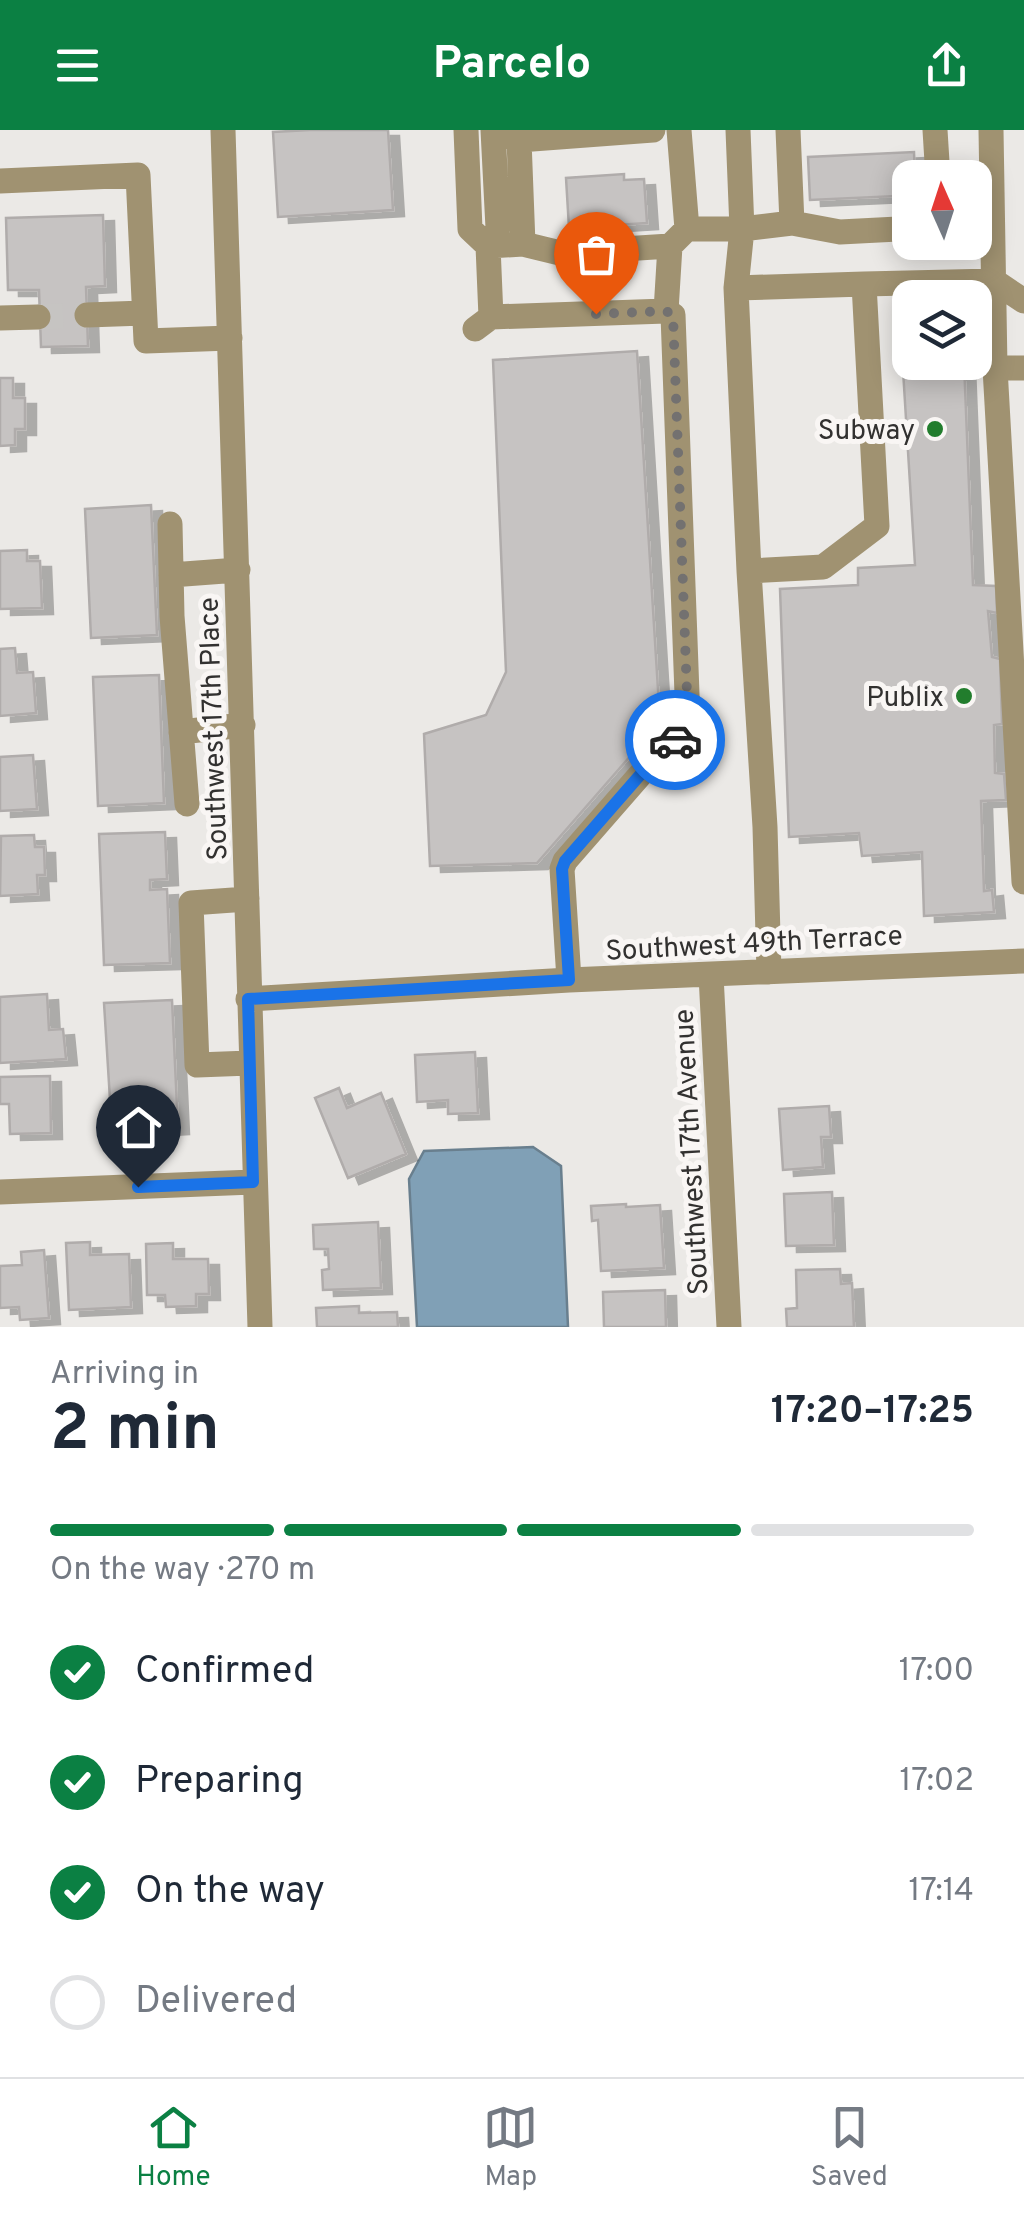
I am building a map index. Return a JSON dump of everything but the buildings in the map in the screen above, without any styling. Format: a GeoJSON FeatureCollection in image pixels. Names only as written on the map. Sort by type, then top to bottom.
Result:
{"type":"FeatureCollection","features":[{"type":"Feature","properties":{"kind":"street","name":"Southwest 17th Place"},"geometry":{"type":"LineString","coordinates":[[223,130],[260,1327]]}},
{"type":"Feature","properties":{"kind":"street"},"geometry":{"type":"LineString","coordinates":[[466,130],[470,229],[488,246],[524,244],[560,253],[792,223],[840,232],[892,230]]}},
{"type":"Feature","properties":{"kind":"street"},"geometry":{"type":"LineString","coordinates":[[569,980],[562,869],[565,861],[680,735],[688,721],[673,315],[666,311],[483,323],[488,246],[498,228],[493,130],[519,140],[654,130]]}},
{"type":"Feature","properties":{"kind":"street"},"geometry":{"type":"LineString","coordinates":[[666,311],[678,237],[679,130]]}},
{"type":"Feature","properties":{"kind":"street"},"geometry":{"type":"LineString","coordinates":[[738,130],[742,229],[736,288],[765,826],[769,972]]}},
{"type":"Feature","properties":{"kind":"street"},"geometry":{"type":"LineString","coordinates":[[788,130],[792,223]]}},
{"type":"Feature","properties":{"kind":"street"},"geometry":{"type":"LineString","coordinates":[[935,130],[937,160]]}},
{"type":"Feature","properties":{"kind":"street"},"geometry":{"type":"LineString","coordinates":[[988,160],[991,130]]}},
{"type":"Feature","properties":{"kind":"street"},"geometry":{"type":"LineString","coordinates":[[519,140],[524,244]]}},
{"type":"Feature","properties":{"kind":"street"},"geometry":{"type":"LineString","coordinates":[[0,181],[138,175],[146,342],[230,338]]}},
{"type":"Feature","properties":{"kind":"street"},"geometry":{"type":"LineString","coordinates":[[992,260],[1024,882]]}},
{"type":"Feature","properties":{"kind":"street"},"geometry":{"type":"LineString","coordinates":[[736,288],[994,281],[1024,301]]}},
{"type":"Feature","properties":{"kind":"street"},"geometry":{"type":"LineString","coordinates":[[750,570],[823,567],[878,526],[864,284]]}},
{"type":"Feature","properties":{"kind":"street"},"geometry":{"type":"LineString","coordinates":[[87,315],[144,312]]}},
{"type":"Feature","properties":{"kind":"street"},"geometry":{"type":"LineString","coordinates":[[0,318],[38,317]]}},
{"type":"Feature","properties":{"kind":"street"},"geometry":{"type":"LineString","coordinates":[[995,368],[1024,368]]}},
{"type":"Feature","properties":{"kind":"street"},"geometry":{"type":"LineString","coordinates":[[170,524],[170,575],[187,804]]}},
{"type":"Feature","properties":{"kind":"street"},"geometry":{"type":"LineString","coordinates":[[170,575],[238,570]]}},
{"type":"Feature","properties":{"kind":"street"},"geometry":{"type":"LineString","coordinates":[[181,732],[243,725]]}},
{"type":"Feature","properties":{"kind":"street"},"geometry":{"type":"LineString","coordinates":[[246,899],[191,902],[197,1064],[250,1062]]}},
{"type":"Feature","properties":{"kind":"street","name":"Southwest 49th Terrace"},"geometry":{"type":"LineString","coordinates":[[248,999],[569,980],[1024,961]]}},
{"type":"Feature","properties":{"kind":"street","name":"Southwest 17th Avenue"},"geometry":{"type":"LineString","coordinates":[[711,975],[729,1327]]}},
{"type":"Feature","properties":{"kind":"street"},"geometry":{"type":"LineString","coordinates":[[0,1192],[253,1182]]}},
{"type":"Feature","properties":{"kind":"water"},"geometry":{"type":"Polygon","coordinates":[[[533,1147],[561,1166],[568,1327],[417,1327],[409,1179],[424,1151],[533,1147]]]}},
{"type":"Feature","properties":{"kind":"tunnel"},"geometry":{"type":"LineString","coordinates":[[38,317],[87,315]]}},
{"type":"Feature","properties":{"kind":"way so far"},"geometry":{"type":"LineString","coordinates":[[596,314],[666,311],[673,315],[688,721],[675,740]]}},
{"type":"Feature","properties":{"kind":"place","name":"Subway"},"geometry":{"type":"Point","coordinates":[935,429]}},
{"type":"Feature","properties":{"kind":"place","name":"Publix"},"geometry":{"type":"Point","coordinates":[964,696]}},
{"type":"Feature","properties":{"kind":"route"},"geometry":{"type":"LineString","coordinates":[[138,1187],[253,1182],[248,999],[569,980],[562,869],[565,861],[675,740]]}}]}
